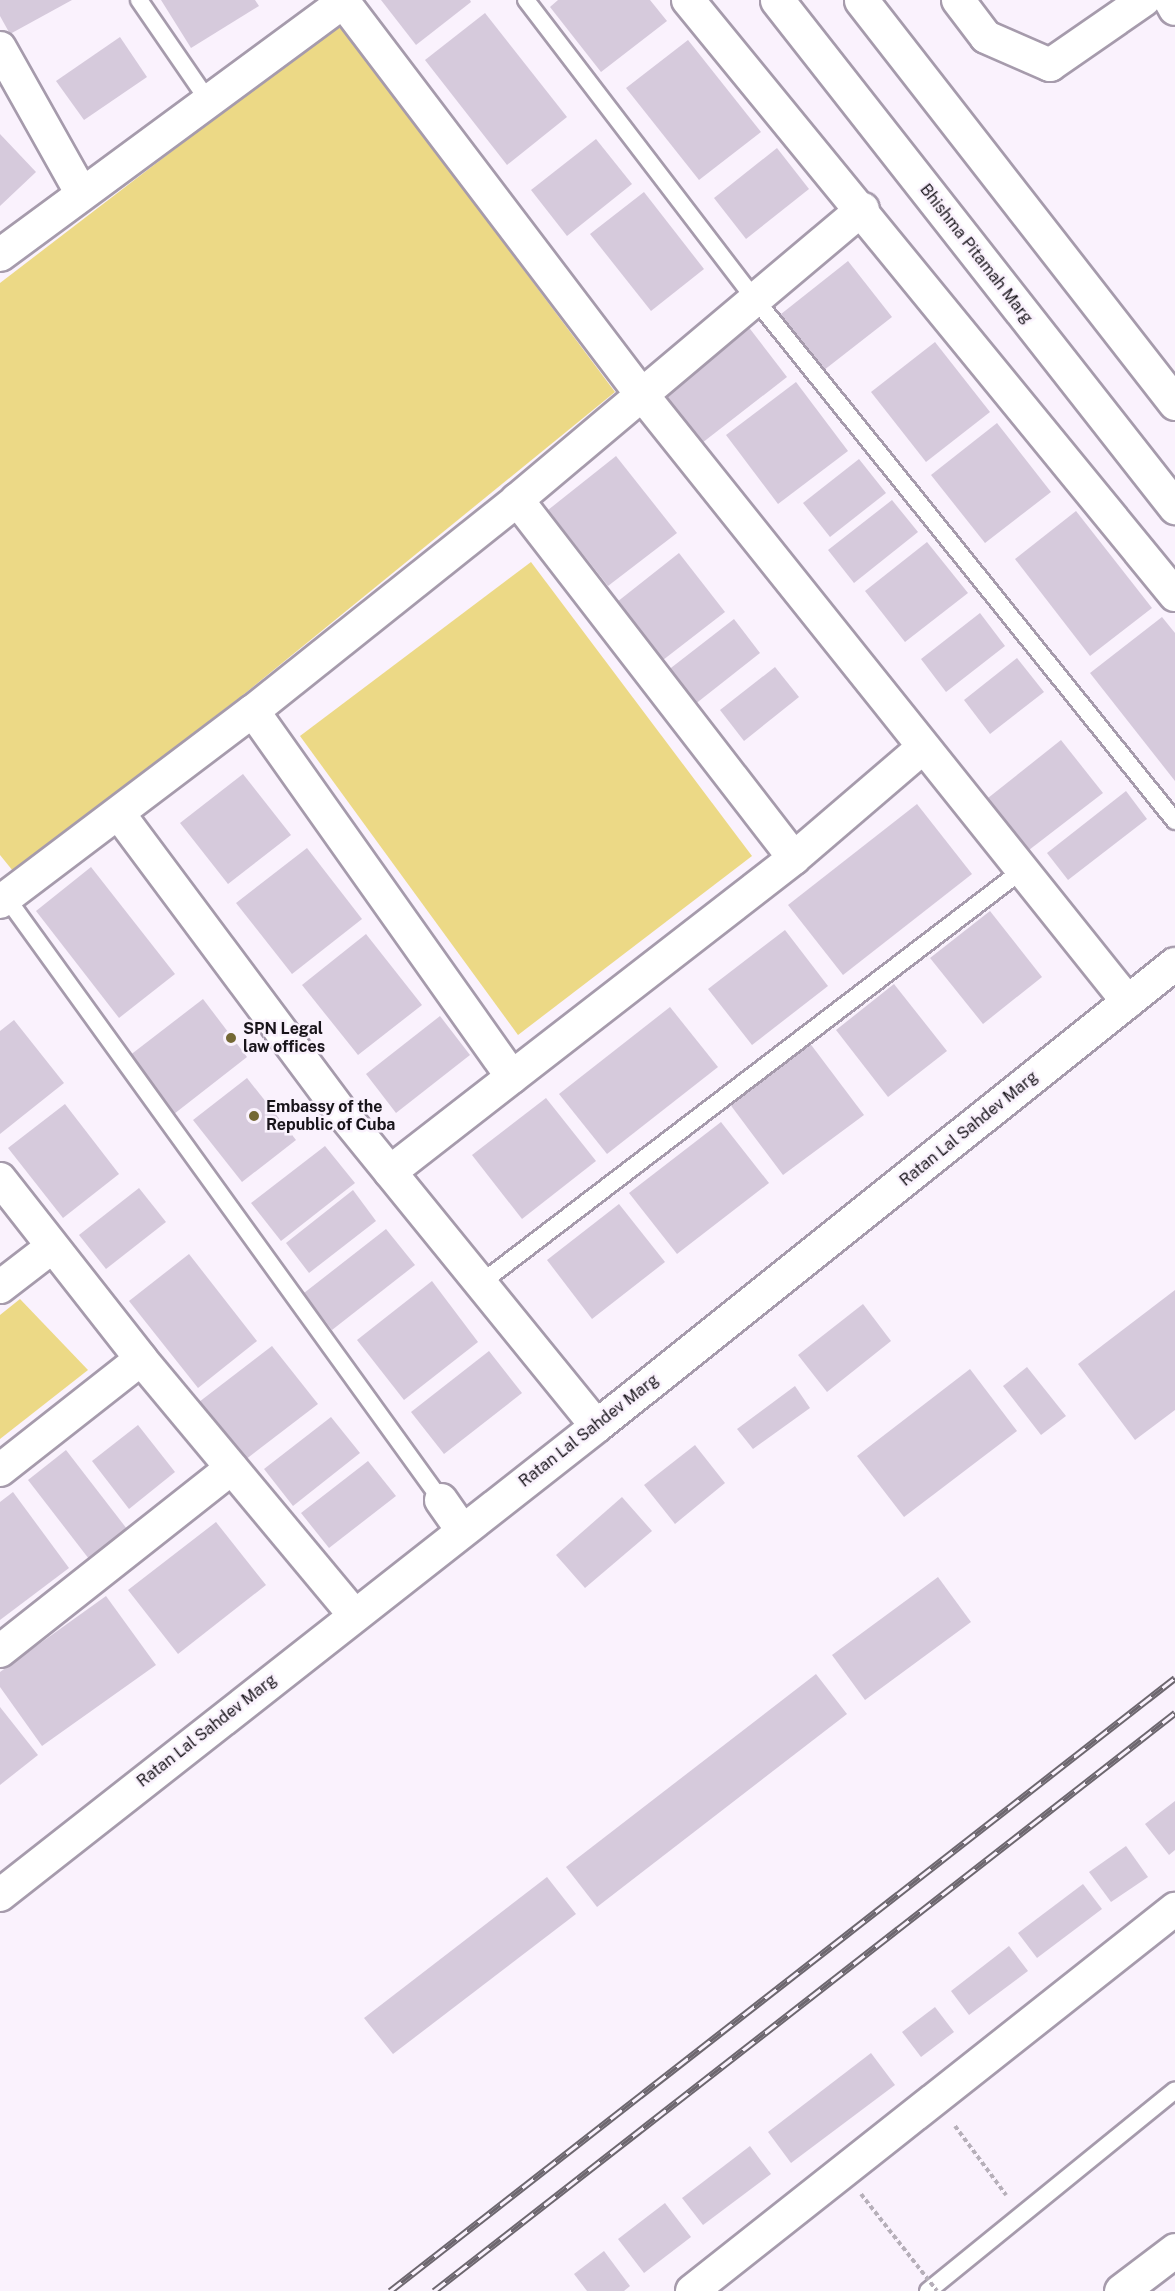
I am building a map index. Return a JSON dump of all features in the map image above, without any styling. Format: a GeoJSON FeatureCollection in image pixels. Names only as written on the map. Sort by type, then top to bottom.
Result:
{"type":"FeatureCollection","features":[{"type":"Feature","properties":{"kind":"main road","name":"Bhishma Pitamah Marg"},"geometry":{"type":"LineString","coordinates":[[777,0],[1175,507]]}},
{"type":"Feature","properties":{"kind":"main road"},"geometry":{"type":"LineString","coordinates":[[861,0],[1175,403]]}},
{"type":"Feature","properties":{"kind":"main road"},"geometry":{"type":"LineString","coordinates":[[1121,2291],[1175,2250]]}},
{"type":"Feature","properties":{"kind":"street"},"geometry":{"type":"LineString","coordinates":[[688,0],[863,209],[1175,595]]}},
{"type":"Feature","properties":{"kind":"street"},"geometry":{"type":"LineString","coordinates":[[958,0],[986,37],[1050,65],[1144,0]]}},
{"type":"Feature","properties":{"kind":"street"},"geometry":{"type":"LineString","coordinates":[[1170,0],[1175,9]]}},
{"type":"Feature","properties":{"kind":"street"},"geometry":{"type":"LineString","coordinates":[[0,255],[344,1],[640,392],[921,749],[1128,1002]]}},
{"type":"Feature","properties":{"kind":"street"},"geometry":{"type":"LineString","coordinates":[[0,48],[9,74],[82,195]]}},
{"type":"Feature","properties":{"kind":"street"},"geometry":{"type":"LineString","coordinates":[[2,896],[118,814],[253,711],[516,500],[640,392],[863,209]]}},
{"type":"Feature","properties":{"kind":"street"},"geometry":{"type":"LineString","coordinates":[[516,500],[794,858]]}},
{"type":"Feature","properties":{"kind":"street"},"geometry":{"type":"LineString","coordinates":[[253,711],[512,1077]]}},
{"type":"Feature","properties":{"kind":"street"},"geometry":{"type":"LineString","coordinates":[[390,1172],[794,858],[921,749]]}},
{"type":"Feature","properties":{"kind":"street"},"geometry":{"type":"LineString","coordinates":[[118,814],[390,1172],[597,1426]]}},
{"type":"Feature","properties":{"kind":"street","name":"Ratan Lal Sahdev Marg"},"geometry":{"type":"LineString","coordinates":[[0,1894],[597,1426],[1175,963]]}},
{"type":"Feature","properties":{"kind":"street"},"geometry":{"type":"LineString","coordinates":[[0,1179],[141,1359],[354,1615]]}},
{"type":"Feature","properties":{"kind":"street"},"geometry":{"type":"LineString","coordinates":[[0,1287],[52,1247]]}},
{"type":"Feature","properties":{"kind":"street"},"geometry":{"type":"LineString","coordinates":[[0,1470],[141,1359]]}},
{"type":"Feature","properties":{"kind":"street"},"geometry":{"type":"LineString","coordinates":[[0,1651],[232,1468]]}},
{"type":"Feature","properties":{"kind":"street"},"geometry":{"type":"LineString","coordinates":[[441,1500],[462,1530]]}},
{"type":"Feature","properties":{"kind":"street"},"geometry":{"type":"LineString","coordinates":[[692,2291],[1175,1909]]}},
{"type":"Feature","properties":{"kind":"lane"},"geometry":{"type":"LineString","coordinates":[[139,0],[209,102]]}},
{"type":"Feature","properties":{"kind":"lane"},"geometry":{"type":"LineString","coordinates":[[526,0],[755,298],[1175,821]]}},
{"type":"Feature","properties":{"kind":"lane"},"geometry":{"type":"LineString","coordinates":[[481,1283],[1021,871]]}},
{"type":"Feature","properties":{"kind":"lane"},"geometry":{"type":"LineString","coordinates":[[2,896],[441,1500]]}},
{"type":"Feature","properties":{"kind":"lane"},"geometry":{"type":"LineString","coordinates":[[928,2291],[1175,2090]]}},
{"type":"Feature","properties":{"kind":"path"},"geometry":{"type":"LineString","coordinates":[[953,2122],[1022,2216]]}},
{"type":"Feature","properties":{"kind":"path"},"geometry":{"type":"LineString","coordinates":[[861,2194],[937,2291]]}},
{"type":"Feature","properties":{"kind":"shaded area"},"geometry":{"type":"Polygon","coordinates":[[[339,23],[615,392],[243,695],[13,871],[0,855],[0,283],[339,23]]]}},
{"type":"Feature","properties":{"kind":"shaded area"},"geometry":{"type":"Polygon","coordinates":[[[531,562],[752,856],[518,1035],[300,736],[531,562]]]}},
{"type":"Feature","properties":{"kind":"shaded area"},"geometry":{"type":"Polygon","coordinates":[[[20,1299],[88,1370],[0,1439],[0,1315],[20,1299]]]}},
{"type":"Feature","properties":{"kind":"building"},"geometry":{"type":"Polygon","coordinates":[[[0,0],[72,0],[10,34],[0,16],[0,0]]]}},
{"type":"Feature","properties":{"kind":"building"},"geometry":{"type":"Polygon","coordinates":[[[161,0],[255,0],[259,6],[191,48],[161,0]]]}},
{"type":"Feature","properties":{"kind":"building"},"geometry":{"type":"Polygon","coordinates":[[[381,0],[470,0],[471,2],[416,45],[381,0]]]}},
{"type":"Feature","properties":{"kind":"building"},"geometry":{"type":"Polygon","coordinates":[[[558,0],[650,0],[667,21],[601,72],[550,7],[558,0]]]}},
{"type":"Feature","properties":{"kind":"building"},"geometry":{"type":"Polygon","coordinates":[[[485,13],[567,117],[507,165],[425,60],[485,13]]]}},
{"type":"Feature","properties":{"kind":"building"},"geometry":{"type":"Polygon","coordinates":[[[120,37],[147,77],[84,120],[56,81],[120,37]]]}},
{"type":"Feature","properties":{"kind":"building"},"geometry":{"type":"Polygon","coordinates":[[[688,40],[761,132],[699,180],[626,88],[688,40]]]}},
{"type":"Feature","properties":{"kind":"building"},"geometry":{"type":"Polygon","coordinates":[[[0,134],[36,172],[0,206],[0,134]]]}},
{"type":"Feature","properties":{"kind":"building"},"geometry":{"type":"Polygon","coordinates":[[[596,139],[632,184],[567,236],[531,190],[596,139]]]}},
{"type":"Feature","properties":{"kind":"building"},"geometry":{"type":"Polygon","coordinates":[[[777,148],[809,189],[746,239],[714,198],[777,148]]]}},
{"type":"Feature","properties":{"kind":"building"},"geometry":{"type":"Polygon","coordinates":[[[644,192],[704,269],[651,311],[590,234],[644,192]]]}},
{"type":"Feature","properties":{"kind":"building"},"geometry":{"type":"Polygon","coordinates":[[[848,261],[892,317],[819,374],[776,318],[848,261]]]}},
{"type":"Feature","properties":{"kind":"building"},"geometry":{"type":"Polygon","coordinates":[[[747,325],[787,377],[702,443],[662,392],[747,325]]]}},
{"type":"Feature","properties":{"kind":"building"},"geometry":{"type":"Polygon","coordinates":[[[935,342],[990,412],[926,462],[871,392],[935,342]]]}},
{"type":"Feature","properties":{"kind":"building"},"geometry":{"type":"Polygon","coordinates":[[[796,382],[848,451],[778,504],[726,435],[796,382]]]}},
{"type":"Feature","properties":{"kind":"building"},"geometry":{"type":"Polygon","coordinates":[[[997,423],[1051,492],[985,543],[931,475],[997,423]]]}},
{"type":"Feature","properties":{"kind":"building"},"geometry":{"type":"Polygon","coordinates":[[[616,456],[677,533],[608,586],[548,510],[616,456]]]}},
{"type":"Feature","properties":{"kind":"building"},"geometry":{"type":"Polygon","coordinates":[[[859,459],[886,493],[830,537],[803,503],[859,459]]]}},
{"type":"Feature","properties":{"kind":"building"},"geometry":{"type":"Polygon","coordinates":[[[892,500],[918,532],[854,583],[828,550],[892,500]]]}},
{"type":"Feature","properties":{"kind":"building"},"geometry":{"type":"Polygon","coordinates":[[[1076,511],[1152,608],[1090,656],[1015,559],[1076,511]]]}},
{"type":"Feature","properties":{"kind":"building"},"geometry":{"type":"Polygon","coordinates":[[[927,542],[968,593],[905,642],[865,591],[927,542]]]}},
{"type":"Feature","properties":{"kind":"building"},"geometry":{"type":"Polygon","coordinates":[[[679,553],[725,612],[663,660],[617,602],[679,553]]]}},
{"type":"Feature","properties":{"kind":"building"},"geometry":{"type":"Polygon","coordinates":[[[980,613],[1005,646],[946,692],[921,659],[980,613]]]}},
{"type":"Feature","properties":{"kind":"building"},"geometry":{"type":"Polygon","coordinates":[[[1162,617],[1175,633],[1175,781],[1090,673],[1162,617]]]}},
{"type":"Feature","properties":{"kind":"building"},"geometry":{"type":"Polygon","coordinates":[[[734,619],[760,653],[694,705],[667,671],[734,619]]]}},
{"type":"Feature","properties":{"kind":"building"},"geometry":{"type":"Polygon","coordinates":[[[1017,658],[1044,692],[990,734],[964,700],[1017,658]]]}},
{"type":"Feature","properties":{"kind":"building"},"geometry":{"type":"Polygon","coordinates":[[[775,667],[799,697],[744,741],[720,710],[775,667]]]}},
{"type":"Feature","properties":{"kind":"building"},"geometry":{"type":"Polygon","coordinates":[[[1061,740],[1103,793],[1029,850],[988,798],[1061,740]]]}},
{"type":"Feature","properties":{"kind":"building"},"geometry":{"type":"Polygon","coordinates":[[[243,774],[291,835],[228,884],[180,823],[243,774]]]}},
{"type":"Feature","properties":{"kind":"building"},"geometry":{"type":"Polygon","coordinates":[[[1126,791],[1147,819],[1068,880],[1047,853],[1126,791]]]}},
{"type":"Feature","properties":{"kind":"building"},"geometry":{"type":"Polygon","coordinates":[[[917,804],[972,874],[843,975],[788,905],[917,804]]]}},
{"type":"Feature","properties":{"kind":"building"},"geometry":{"type":"Polygon","coordinates":[[[307,848],[362,919],[292,974],[236,903],[307,848]]]}},
{"type":"Feature","properties":{"kind":"building"},"geometry":{"type":"Polygon","coordinates":[[[91,867],[175,974],[119,1018],[36,911],[91,867]]]}},
{"type":"Feature","properties":{"kind":"building"},"geometry":{"type":"Polygon","coordinates":[[[990,911],[1042,977],[983,1024],[930,958],[990,911]]]}},
{"type":"Feature","properties":{"kind":"building"},"geometry":{"type":"Polygon","coordinates":[[[785,930],[828,986],[752,1045],[708,989],[785,930]]]}},
{"type":"Feature","properties":{"kind":"building"},"geometry":{"type":"Polygon","coordinates":[[[366,934],[422,1005],[358,1055],[302,985],[366,934]]]}},
{"type":"Feature","properties":{"kind":"building"},"geometry":{"type":"Polygon","coordinates":[[[894,984],[947,1051],[888,1097],[836,1030],[894,984]]]}},
{"type":"Feature","properties":{"kind":"building"},"geometry":{"type":"Polygon","coordinates":[[[203,999],[247,1057],[174,1114],[129,1056],[203,999]]]}},
{"type":"Feature","properties":{"kind":"building"},"geometry":{"type":"Polygon","coordinates":[[[670,1007],[718,1067],[607,1154],[559,1094],[670,1007]]]}},
{"type":"Feature","properties":{"kind":"building"},"geometry":{"type":"Polygon","coordinates":[[[440,1016],[470,1055],[396,1113],[366,1074],[440,1016]]]}},
{"type":"Feature","properties":{"kind":"building"},"geometry":{"type":"Polygon","coordinates":[[[14,1020],[64,1083],[0,1134],[0,1031],[14,1020]]]}},
{"type":"Feature","properties":{"kind":"building"},"geometry":{"type":"Polygon","coordinates":[[[809,1042],[864,1115],[783,1175],[729,1103],[809,1042]]]}},
{"type":"Feature","properties":{"kind":"building"},"geometry":{"type":"Polygon","coordinates":[[[247,1078],[296,1140],[242,1182],[193,1120],[247,1078]]]}},
{"type":"Feature","properties":{"kind":"building"},"geometry":{"type":"Polygon","coordinates":[[[546,1098],[596,1161],[522,1219],[472,1155],[546,1098]]]}},
{"type":"Feature","properties":{"kind":"building"},"geometry":{"type":"Polygon","coordinates":[[[65,1104],[119,1174],[63,1218],[8,1148],[65,1104]]]}},
{"type":"Feature","properties":{"kind":"building"},"geometry":{"type":"Polygon","coordinates":[[[721,1122],[769,1183],[677,1254],[629,1193],[721,1122]]]}},
{"type":"Feature","properties":{"kind":"building"},"geometry":{"type":"Polygon","coordinates":[[[325,1146],[355,1183],[281,1241],[251,1203],[325,1146]]]}},
{"type":"Feature","properties":{"kind":"building"},"geometry":{"type":"Polygon","coordinates":[[[139,1188],[166,1222],[106,1269],[79,1235],[139,1188]]]}},
{"type":"Feature","properties":{"kind":"building"},"geometry":{"type":"Polygon","coordinates":[[[353,1190],[376,1221],[309,1273],[286,1243],[353,1190]]]}},
{"type":"Feature","properties":{"kind":"building"},"geometry":{"type":"Polygon","coordinates":[[[619,1204],[665,1262],[592,1319],[547,1260],[619,1204]]]}},
{"type":"Feature","properties":{"kind":"building"},"geometry":{"type":"Polygon","coordinates":[[[386,1229],[415,1265],[332,1330],[304,1293],[386,1229]]]}},
{"type":"Feature","properties":{"kind":"building"},"geometry":{"type":"Polygon","coordinates":[[[189,1254],[257,1341],[198,1388],[129,1301],[189,1254]]]}},
{"type":"Feature","properties":{"kind":"building"},"geometry":{"type":"Polygon","coordinates":[[[432,1281],[478,1342],[404,1400],[357,1340],[432,1281]]]}},
{"type":"Feature","properties":{"kind":"building"},"geometry":{"type":"Polygon","coordinates":[[[1175,1290],[1175,1410],[1135,1440],[1078,1364],[1175,1290]]]}},
{"type":"Feature","properties":{"kind":"building"},"geometry":{"type":"Polygon","coordinates":[[[863,1304],[891,1341],[827,1392],[798,1355],[863,1304]]]}},
{"type":"Feature","properties":{"kind":"building"},"geometry":{"type":"Polygon","coordinates":[[[272,1346],[318,1404],[245,1460],[199,1402],[272,1346]]]}},
{"type":"Feature","properties":{"kind":"building"},"geometry":{"type":"Polygon","coordinates":[[[489,1351],[522,1393],[444,1454],[411,1412],[489,1351]]]}},
{"type":"Feature","properties":{"kind":"building"},"geometry":{"type":"Polygon","coordinates":[[[1027,1367],[1066,1416],[1041,1435],[1003,1386],[1027,1367]]]}},
{"type":"Feature","properties":{"kind":"building"},"geometry":{"type":"Polygon","coordinates":[[[970,1369],[1017,1431],[904,1517],[857,1456],[970,1369]]]}},
{"type":"Feature","properties":{"kind":"building"},"geometry":{"type":"Polygon","coordinates":[[[795,1386],[810,1408],[753,1449],[737,1429],[795,1386]]]}},
{"type":"Feature","properties":{"kind":"building"},"geometry":{"type":"Polygon","coordinates":[[[331,1417],[360,1453],[293,1506],[264,1469],[331,1417]]]}},
{"type":"Feature","properties":{"kind":"building"},"geometry":{"type":"Polygon","coordinates":[[[138,1425],[175,1472],[129,1509],[92,1461],[138,1425]]]}},
{"type":"Feature","properties":{"kind":"building"},"geometry":{"type":"Polygon","coordinates":[[[695,1445],[725,1483],[675,1524],[644,1485],[695,1445]]]}},
{"type":"Feature","properties":{"kind":"building"},"geometry":{"type":"Polygon","coordinates":[[[66,1450],[127,1529],[89,1559],[28,1480],[66,1450]]]}},
{"type":"Feature","properties":{"kind":"building"},"geometry":{"type":"Polygon","coordinates":[[[368,1461],[396,1496],[329,1548],[301,1513],[368,1461]]]}},
{"type":"Feature","properties":{"kind":"building"},"geometry":{"type":"Polygon","coordinates":[[[13,1492],[69,1568],[0,1620],[0,1502],[13,1492]]]}},
{"type":"Feature","properties":{"kind":"building"},"geometry":{"type":"Polygon","coordinates":[[[622,1497],[652,1531],[585,1588],[556,1555],[622,1497]]]}},
{"type":"Feature","properties":{"kind":"building"},"geometry":{"type":"Polygon","coordinates":[[[216,1522],[266,1585],[178,1654],[128,1590],[216,1522]]]}},
{"type":"Feature","properties":{"kind":"building"},"geometry":{"type":"Polygon","coordinates":[[[938,1577],[971,1622],[865,1700],[832,1655],[938,1577]]]}},
{"type":"Feature","properties":{"kind":"building"},"geometry":{"type":"Polygon","coordinates":[[[106,1596],[156,1665],[42,1746],[0,1687],[0,1672],[106,1596]]]}},
{"type":"Feature","properties":{"kind":"building"},"geometry":{"type":"Polygon","coordinates":[[[816,1674],[847,1714],[597,1907],[566,1867],[816,1674]]]}},
{"type":"Feature","properties":{"kind":"building"},"geometry":{"type":"Polygon","coordinates":[[[0,1707],[38,1755],[0,1785],[0,1707]]]}},
{"type":"Feature","properties":{"kind":"building"},"geometry":{"type":"Polygon","coordinates":[[[1175,1801],[1175,1850],[1169,1855],[1145,1824],[1175,1801]]]}},
{"type":"Feature","properties":{"kind":"building"},"geometry":{"type":"Polygon","coordinates":[[[1126,1846],[1148,1877],[1111,1902],[1089,1872],[1126,1846]]]}},
{"type":"Feature","properties":{"kind":"building"},"geometry":{"type":"Polygon","coordinates":[[[547,1877],[576,1914],[393,2054],[364,2018],[547,1877]]]}},
{"type":"Feature","properties":{"kind":"building"},"geometry":{"type":"Polygon","coordinates":[[[1083,1884],[1102,1909],[1037,1958],[1018,1933],[1083,1884]]]}},
{"type":"Feature","properties":{"kind":"building"},"geometry":{"type":"Polygon","coordinates":[[[1009,1946],[1028,1971],[969,2015],[951,1991],[1009,1946]]]}},
{"type":"Feature","properties":{"kind":"building"},"geometry":{"type":"Polygon","coordinates":[[[935,2007],[954,2032],[921,2057],[902,2032],[935,2007]]]}},
{"type":"Feature","properties":{"kind":"building"},"geometry":{"type":"Polygon","coordinates":[[[871,2053],[895,2085],[791,2163],[768,2132],[871,2053]]]}},
{"type":"Feature","properties":{"kind":"building"},"geometry":{"type":"Polygon","coordinates":[[[750,2146],[771,2174],[703,2225],[682,2198],[750,2146]]]}},
{"type":"Feature","properties":{"kind":"building"},"geometry":{"type":"Polygon","coordinates":[[[665,2203],[691,2237],[644,2273],[618,2239],[665,2203]]]}},
{"type":"Feature","properties":{"kind":"building"},"geometry":{"type":"Polygon","coordinates":[[[604,2251],[630,2286],[624,2291],[587,2291],[574,2274],[604,2251]]]}},
{"type":"Feature","properties":{"kind":"railway"},"geometry":{"type":"LineString","coordinates":[[390,2291],[1175,1678]]}},
{"type":"Feature","properties":{"kind":"railway"},"geometry":{"type":"LineString","coordinates":[[434,2291],[1175,1713]]}},
{"type":"Feature","properties":{"kind":"place","name":"SPN Legal law offices"},"geometry":{"type":"Point","coordinates":[231,1038]}},
{"type":"Feature","properties":{"kind":"place","name":"Embassy of the Republic of Cuba"},"geometry":{"type":"Point","coordinates":[254,1116]}}]}
